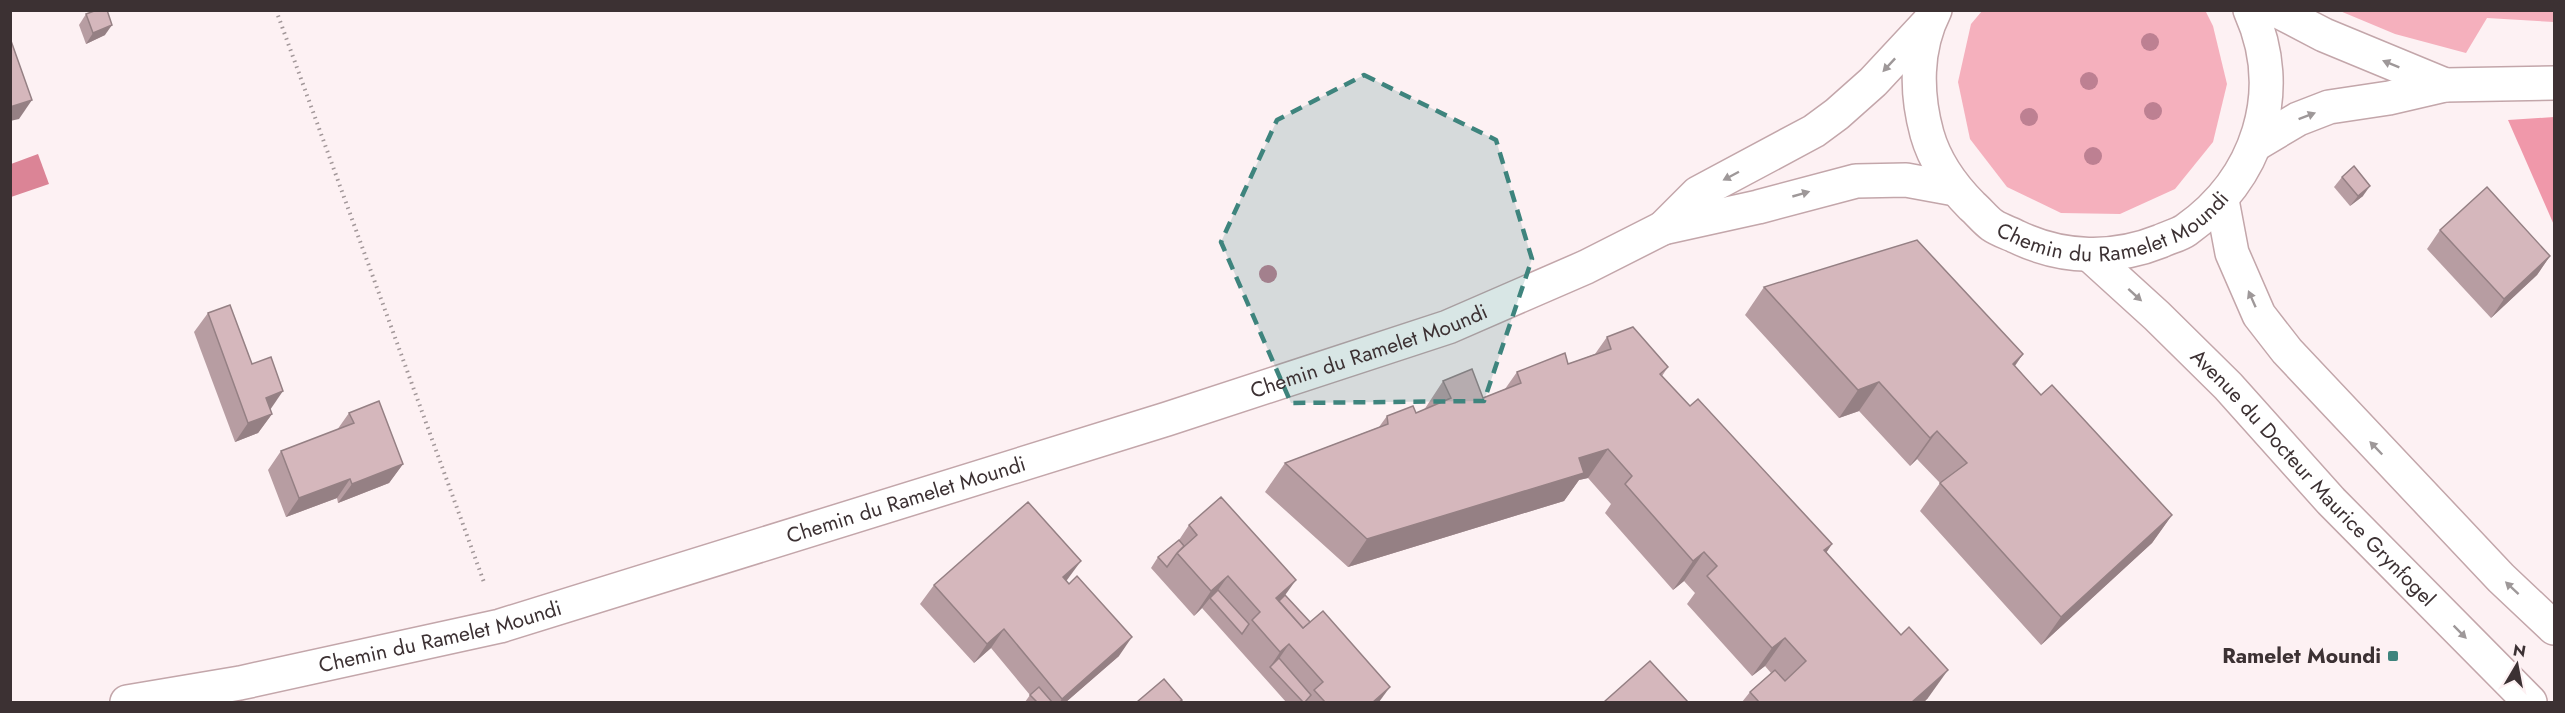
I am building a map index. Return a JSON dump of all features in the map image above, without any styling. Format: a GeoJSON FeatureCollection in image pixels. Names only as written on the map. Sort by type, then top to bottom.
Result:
{"type":"FeatureCollection","features":[{"type":"Feature","properties":{"kind":"main road","name":"Chemin du Ramelet Moundi"},"geometry":{"type":"LineString","coordinates":[[1932,16],[1919,65],[1920,108],[1932,151],[1955,189],[1992,225],[2040,248],[2091,256],[2139,250],[2184,231],[2222,200],[2242,173],[2256,144],[2265,106],[2266,66],[2258,28],[2250,10]]}},
{"type":"Feature","properties":{"kind":"main road"},"geometry":{"type":"LineString","coordinates":[[2276,10],[2334,40],[2445,85]]}},
{"type":"Feature","properties":{"kind":"main road","name":"Chemin du Ramelet Moundi"},"geometry":{"type":"LineString","coordinates":[[1663,228],[1698,193],[1814,131],[1837,114],[1873,82],[1932,16]]}},
{"type":"Feature","properties":{"kind":"main road"},"geometry":{"type":"LineString","coordinates":[[2256,144],[2298,119],[2329,107],[2389,98],[2445,85],[2554,83]]}},
{"type":"Feature","properties":{"kind":"main road","name":"Chemin du Ramelet Moundi"},"geometry":{"type":"LineString","coordinates":[[127,702],[240,683],[500,626],[1167,419],[1448,327],[1586,267],[1663,228],[1758,207],[1856,181],[1906,180],[1955,189]]}},
{"type":"Feature","properties":{"kind":"main road"},"geometry":{"type":"LineString","coordinates":[[2222,200],[2232,253],[2259,315],[2287,351],[2501,578],[2554,627]]}},
{"type":"Feature","properties":{"kind":"main road","name":"Avenue du Docteur Maurice Grynfogel"},"geometry":{"type":"LineString","coordinates":[[2091,256],[2157,316],[2228,386],[2331,501],[2530,702]]}},
{"type":"Feature","properties":{"kind":"path"},"geometry":{"type":"LineString","coordinates":[[276,10],[500,626]]}},
{"type":"Feature","properties":{"kind":"highlighted area"},"geometry":{"type":"Polygon","coordinates":[[[1364,75],[1496,140],[1532,259],[1484,401],[1291,403],[1221,242],[1277,120],[1364,75]]]}},
{"type":"Feature","properties":{"kind":"shaded area"},"geometry":{"type":"Polygon","coordinates":[[[2205,10],[2213,26],[2227,84],[2213,142],[2175,189],[2120,214],[2061,213],[2007,187],[1970,139],[1958,82],[1971,24],[1982,11],[2205,10]]]}},
{"type":"Feature","properties":{"kind":"shaded area"},"geometry":{"type":"Polygon","coordinates":[[[2340,11],[2554,11],[2554,22],[2487,18],[2466,53],[2395,34],[2340,11]]]}},
{"type":"Feature","properties":{"kind":"shaded area"},"geometry":{"type":"Polygon","coordinates":[[[2554,117],[2554,225],[2508,120],[2554,117]]]}},
{"type":"Feature","properties":{"kind":"shaded area"},"geometry":{"type":"Polygon","coordinates":[[[38,154],[49,184],[11,197],[11,164],[38,154]]]}},
{"type":"Feature","properties":{"kind":"building"},"geometry":{"type":"Polygon","coordinates":[[[97,10],[107,10],[112,25],[93,33],[86,14],[97,10]]]}},
{"type":"Feature","properties":{"kind":"building"},"geometry":{"type":"Polygon","coordinates":[[[10,38],[32,100],[10,107],[10,38]]]}},
{"type":"Feature","properties":{"kind":"building"},"geometry":{"type":"Polygon","coordinates":[[[2354,166],[2370,186],[2358,196],[2342,177],[2354,166]]]}},
{"type":"Feature","properties":{"kind":"building"},"geometry":{"type":"Polygon","coordinates":[[[2487,187],[2550,256],[2504,299],[2440,230],[2487,187]]]}},
{"type":"Feature","properties":{"kind":"building"},"geometry":{"type":"Polygon","coordinates":[[[1917,240],[2023,354],[2013,364],[2041,395],[2052,385],[2172,515],[2061,617],[1940,483],[1967,463],[1937,431],[1930,438],[1879,382],[1858,390],[1764,287],[1917,240]]]}},
{"type":"Feature","properties":{"kind":"building"},"geometry":{"type":"Polygon","coordinates":[[[230,305],[252,364],[271,357],[283,391],[266,398],[272,414],[248,423],[208,313],[230,305]]]}},
{"type":"Feature","properties":{"kind":"building"},"geometry":{"type":"Polygon","coordinates":[[[1633,327],[1668,367],[1660,374],[1690,406],[1698,399],[1832,544],[1824,550],[1901,635],[1909,627],[1948,670],[1912,702],[1759,702],[1750,692],[1775,670],[1785,681],[1806,661],[1785,638],[1772,648],[1707,576],[1717,566],[1704,552],[1693,561],[1625,484],[1632,476],[1608,449],[1579,458],[1584,473],[1367,539],[1285,463],[1388,424],[1387,416],[1413,406],[1416,413],[1451,398],[1443,381],[1472,369],[1483,398],[1521,383],[1517,372],[1565,353],[1568,364],[1611,349],[1607,337],[1633,327]]]}},
{"type":"Feature","properties":{"kind":"building"},"geometry":{"type":"Polygon","coordinates":[[[379,401],[403,464],[352,484],[350,479],[299,498],[281,451],[354,423],[349,413],[379,401]]]}},
{"type":"Feature","properties":{"kind":"building"},"geometry":{"type":"Polygon","coordinates":[[[1221,497],[1296,580],[1276,598],[1303,628],[1323,611],[1390,687],[1373,702],[1325,702],[1314,690],[1323,682],[1289,644],[1280,652],[1252,620],[1260,612],[1228,576],[1211,591],[1177,553],[1197,535],[1189,525],[1221,497]]]}},
{"type":"Feature","properties":{"kind":"building"},"geometry":{"type":"Polygon","coordinates":[[[1028,502],[1081,561],[1063,577],[1069,584],[1077,576],[1132,637],[1062,699],[1004,629],[987,644],[934,585],[1028,502]]]}},
{"type":"Feature","properties":{"kind":"building"},"geometry":{"type":"Polygon","coordinates":[[[1179,540],[1184,546],[1167,567],[1158,557],[1179,540]]]}},
{"type":"Feature","properties":{"kind":"building"},"geometry":{"type":"Polygon","coordinates":[[[1218,590],[1249,624],[1242,634],[1210,598],[1218,590]]]}},
{"type":"Feature","properties":{"kind":"building"},"geometry":{"type":"Polygon","coordinates":[[[1285,595],[1310,622],[1303,628],[1279,601],[1285,595]]]}},
{"type":"Feature","properties":{"kind":"building"},"geometry":{"type":"Polygon","coordinates":[[[1279,658],[1311,695],[1305,702],[1270,667],[1279,658]]]}},
{"type":"Feature","properties":{"kind":"building"},"geometry":{"type":"Polygon","coordinates":[[[1650,661],[1688,702],[1604,702],[1650,661]]]}},
{"type":"Feature","properties":{"kind":"building"},"geometry":{"type":"Polygon","coordinates":[[[1164,679],[1182,700],[1179,702],[1137,702],[1164,679]]]}},
{"type":"Feature","properties":{"kind":"building"},"geometry":{"type":"Polygon","coordinates":[[[1039,687],[1052,702],[1037,702],[1030,695],[1039,687]]]}},
{"type":"Feature","properties":{"kind":"place","name":"Ramelet Moundi"},"geometry":{"type":"Point","coordinates":[2393,656]}}]}
